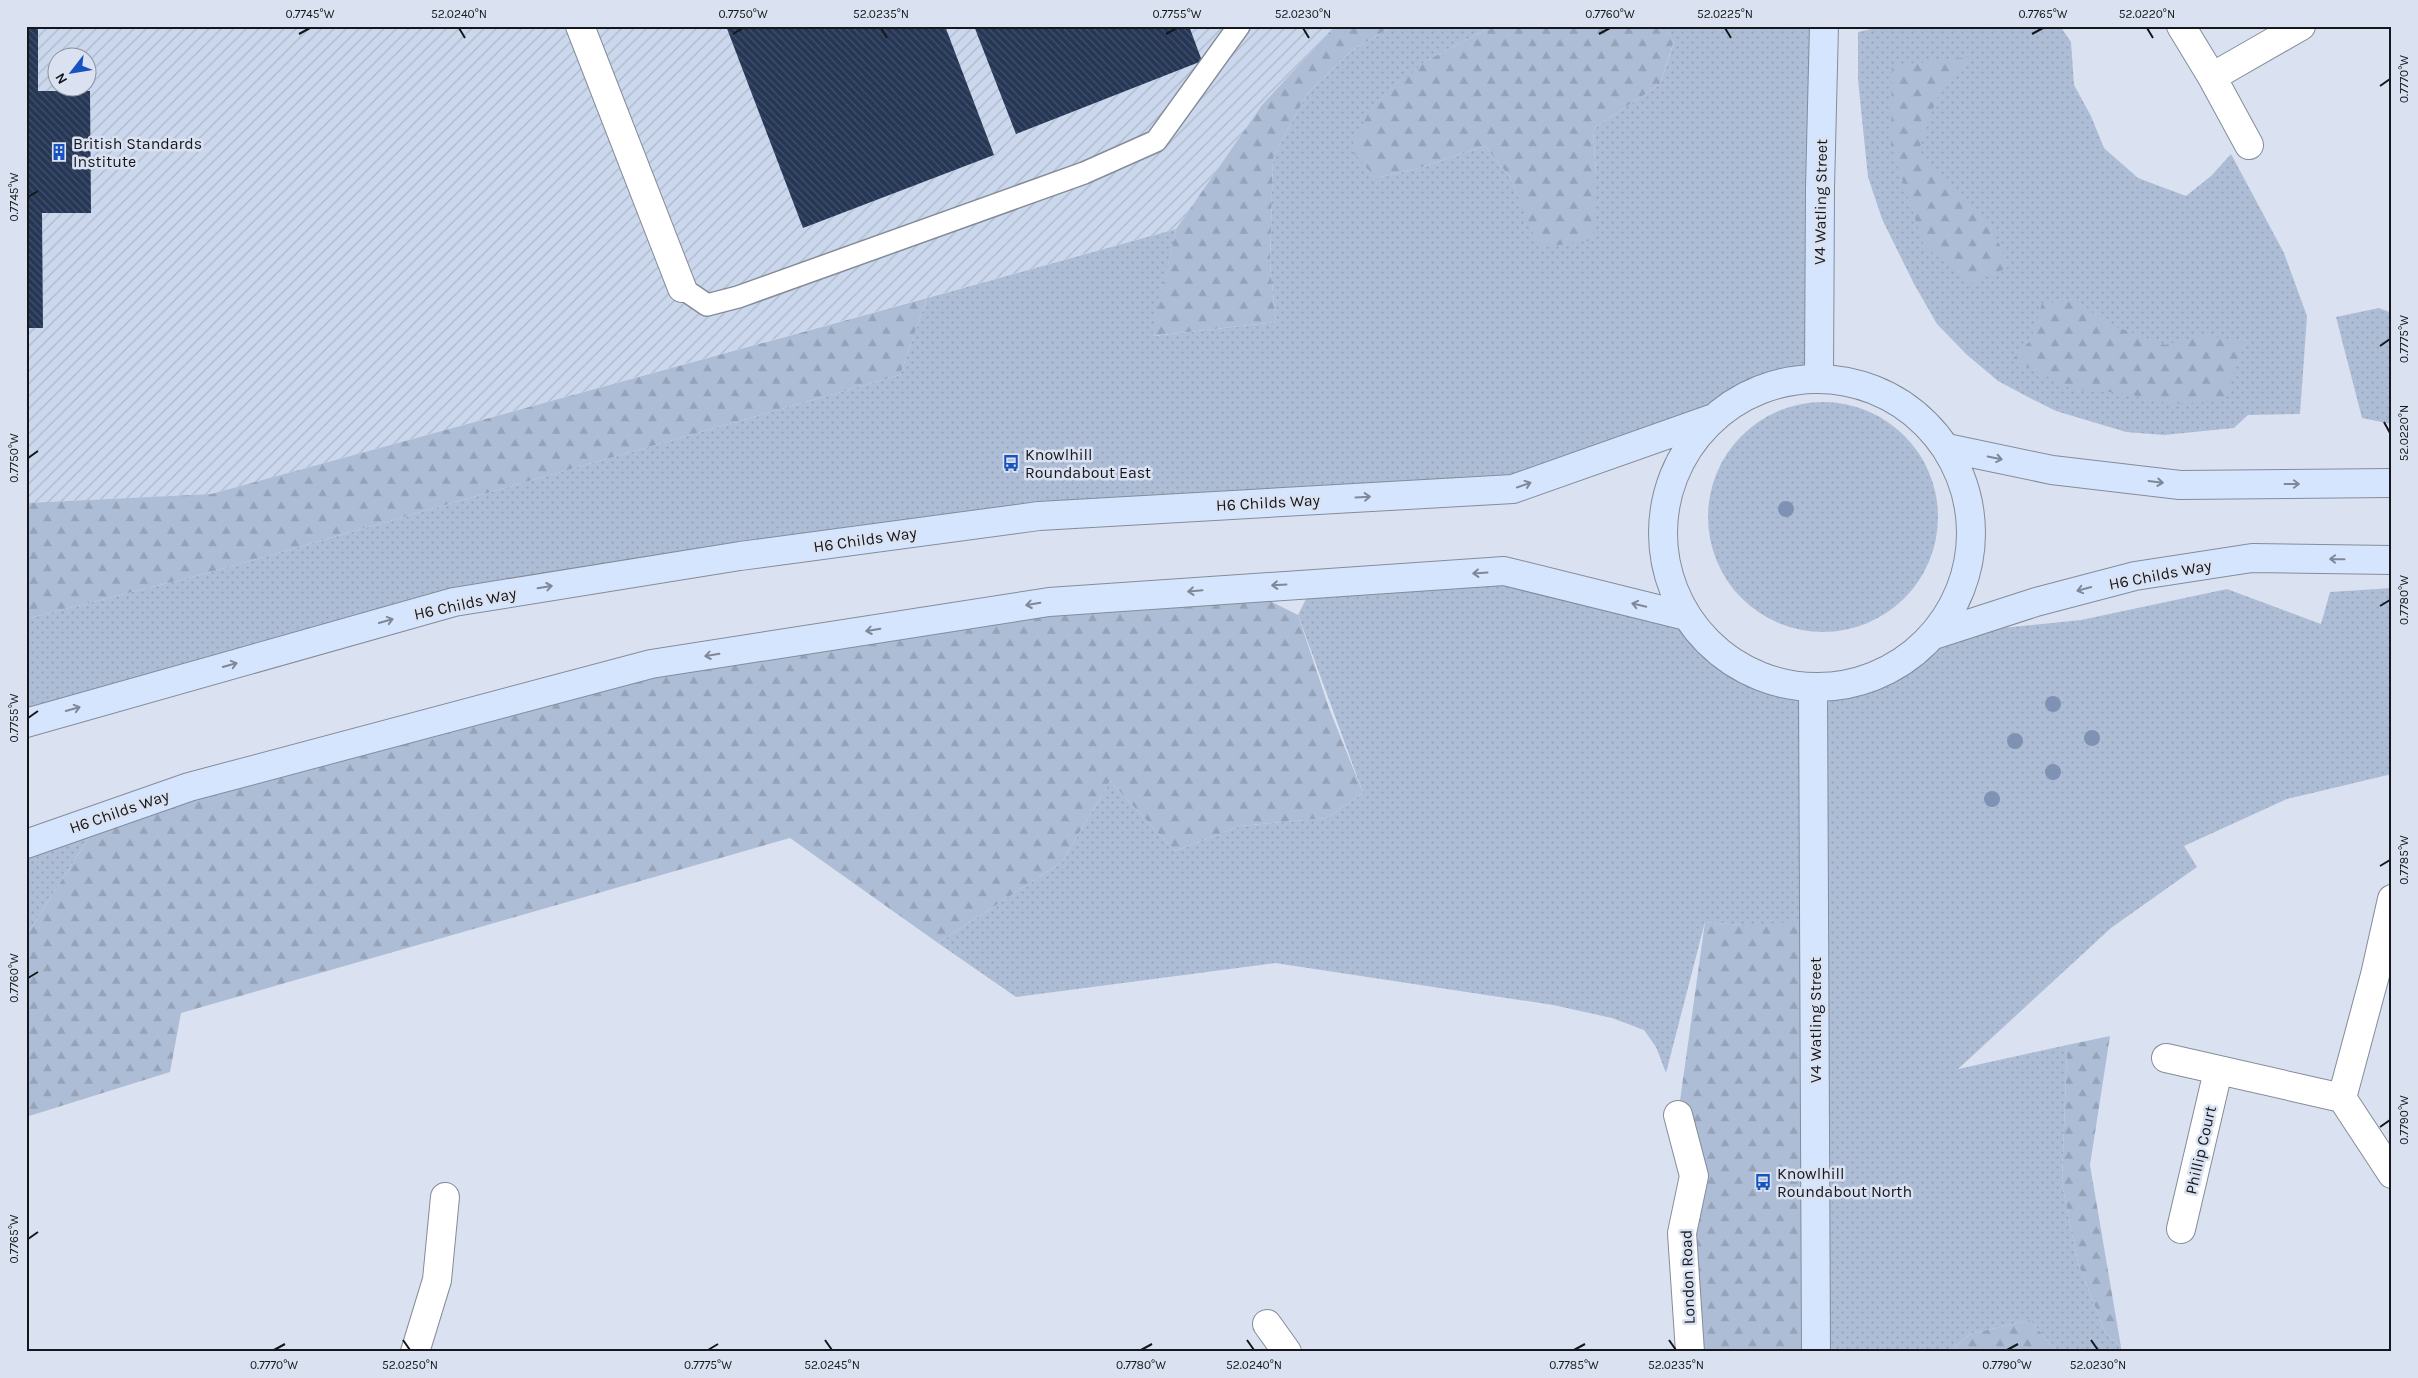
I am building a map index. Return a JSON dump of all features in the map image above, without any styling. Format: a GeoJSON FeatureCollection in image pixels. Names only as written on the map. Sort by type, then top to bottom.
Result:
{"type":"FeatureCollection","features":[{"type":"Feature","properties":{"kind":"street"},"geometry":{"type":"LineString","coordinates":[[580,26],[682,288]]}},
{"type":"Feature","properties":{"kind":"street","name":"V4 Watling Street"},"geometry":{"type":"LineString","coordinates":[[1820,377],[1820,188],[1824,26]]}},
{"type":"Feature","properties":{"kind":"street"},"geometry":{"type":"LineString","coordinates":[[2181,26],[2212,77],[2249,145]]}},
{"type":"Feature","properties":{"kind":"street"},"geometry":{"type":"LineString","coordinates":[[2212,77],[2301,26]]}},
{"type":"Feature","properties":{"kind":"street"},"geometry":{"type":"LineString","coordinates":[[1820,377],[1869,387],[1913,411],[1947,448],[1967,494],[1972,544],[1961,592],[1934,635],[1902,663],[1848,685],[1813,688],[1762,678],[1712,647],[1686,616],[1668,577],[1662,534],[1667,492],[1684,452],[1711,419],[1752,392],[1785,381],[1820,377]]}},
{"type":"Feature","properties":{"kind":"street","name":"H6 Childs Way"},"geometry":{"type":"LineString","coordinates":[[26,723],[454,602],[740,556],[1039,516],[1514,489],[1711,419]]}},
{"type":"Feature","properties":{"kind":"street"},"geometry":{"type":"LineString","coordinates":[[1947,448],[2052,470],[2180,484],[2391,483]]}},
{"type":"Feature","properties":{"kind":"street","name":"H6 Childs Way"},"geometry":{"type":"LineString","coordinates":[[1934,635],[2036,602],[2135,576],[2252,558],[2389,560]]}},
{"type":"Feature","properties":{"kind":"street","name":"H6 Childs Way"},"geometry":{"type":"LineString","coordinates":[[26,844],[189,787],[651,664],[1049,602],[1504,571],[1686,616]]}},
{"type":"Feature","properties":{"kind":"street","name":"V4 Watling Street"},"geometry":{"type":"LineString","coordinates":[[1813,688],[1816,1352]]}},
{"type":"Feature","properties":{"kind":"street"},"geometry":{"type":"LineString","coordinates":[[2342,1098],[2383,976],[2392,899]]}},
{"type":"Feature","properties":{"kind":"street"},"geometry":{"type":"LineString","coordinates":[[2166,1058],[2218,1072],[2342,1098],[2392,1174]]}},
{"type":"Feature","properties":{"kind":"street","name":"Phillip Court"},"geometry":{"type":"LineString","coordinates":[[2181,1229],[2218,1072]]}},
{"type":"Feature","properties":{"kind":"street","name":"London Road"},"geometry":{"type":"LineString","coordinates":[[1678,1114],[1694,1176],[1682,1234],[1690,1352]]}},
{"type":"Feature","properties":{"kind":"street"},"geometry":{"type":"LineString","coordinates":[[415,1352],[437,1280],[445,1197]]}},
{"type":"Feature","properties":{"kind":"street"},"geometry":{"type":"LineString","coordinates":[[1268,1324],[1287,1352]]}},
{"type":"Feature","properties":{"kind":"lane"},"geometry":{"type":"LineString","coordinates":[[682,288],[706,305],[738,297],[1084,173],[1156,141],[1239,26]]}},
{"type":"Feature","properties":{"kind":"shaded area"},"geometry":{"type":"Polygon","coordinates":[[[26,26],[1335,26],[1262,105],[1176,229],[211,494],[26,503],[26,26]]]}},
{"type":"Feature","properties":{"kind":"green space"},"geometry":{"type":"Polygon","coordinates":[[[1335,26],[1393,26],[1351,51],[1307,94],[1273,157],[1270,264],[1276,322],[1152,336],[1176,229],[1262,105],[1335,26]]]}},
{"type":"Feature","properties":{"kind":"green space"},"geometry":{"type":"Polygon","coordinates":[[[1393,26],[1493,26],[1424,62],[1376,178],[1419,168],[1485,146],[1510,177],[1540,248],[1596,175],[1593,129],[1660,84],[1674,42],[1666,26],[1820,26],[1819,377],[1785,381],[1752,392],[1711,419],[1513,489],[1290,497],[454,602],[26,727],[26,619],[211,572],[900,375],[927,298],[1176,229],[1153,336],[1276,322],[1270,264],[1273,157],[1307,94],[1351,51],[1393,26]]]}},
{"type":"Feature","properties":{"kind":"green space"},"geometry":{"type":"Polygon","coordinates":[[[1493,26],[1666,26],[1674,41],[1660,84],[1593,129],[1596,175],[1593,240],[1539,248],[1510,177],[1485,146],[1419,168],[1376,178],[1350,149],[1369,112],[1424,62],[1493,26]]]}},
{"type":"Feature","properties":{"kind":"green space"},"geometry":{"type":"Polygon","coordinates":[[[1884,26],[2060,26],[2071,42],[2074,85],[2091,116],[2104,148],[2138,178],[2186,196],[2211,176],[2231,154],[2284,253],[2307,316],[2300,414],[2248,415],[2234,428],[2164,435],[2126,432],[2056,411],[1998,381],[1966,354],[1937,324],[1914,284],[1882,219],[1868,177],[1858,80],[1858,32],[1884,26]]]}},
{"type":"Feature","properties":{"kind":"green space"},"geometry":{"type":"Polygon","coordinates":[[[1970,57],[1936,100],[1917,155],[1962,201],[1987,219],[2010,266],[1973,284],[1924,246],[1891,145],[1892,66],[1970,57]]]}},
{"type":"Feature","properties":{"kind":"green space"},"geometry":{"type":"Polygon","coordinates":[[[927,298],[900,375],[211,572],[26,619],[26,503],[211,494],[927,298]]]}},
{"type":"Feature","properties":{"kind":"green space"},"geometry":{"type":"Polygon","coordinates":[[[2078,301],[2106,323],[2165,345],[2203,335],[2244,342],[2224,401],[2169,404],[2124,393],[2074,390],[2013,359],[2031,340],[2042,303],[2078,301]]]}},
{"type":"Feature","properties":{"kind":"green space"},"geometry":{"type":"Polygon","coordinates":[[[2379,308],[2392,313],[2392,444],[2391,424],[2362,418],[2336,317],[2379,308]]]}},
{"type":"Feature","properties":{"kind":"green space"},"geometry":{"type":"Polygon","coordinates":[[[1812,402],[1834,402],[1867,410],[1887,421],[1905,435],[1919,453],[1930,473],[1936,494],[1938,517],[1936,540],[1930,561],[1919,581],[1905,599],[1887,613],[1867,624],[1834,632],[1812,632],[1779,624],[1759,613],[1741,599],[1727,581],[1716,561],[1708,528],[1708,506],[1716,473],[1727,453],[1741,435],[1759,421],[1779,410],[1812,402]]]}},
{"type":"Feature","properties":{"kind":"green space"},"geometry":{"type":"Polygon","coordinates":[[[1504,571],[1686,616],[1712,647],[1762,678],[1813,688],[1848,685],[1902,663],[1934,635],[2081,620],[2227,589],[2321,624],[2330,592],[2392,588],[2392,774],[2287,799],[2184,846],[2197,867],[2111,928],[1958,1069],[2067,1045],[2062,1184],[2078,1263],[2105,1332],[2121,1347],[2121,1352],[2057,1352],[2030,1320],[1970,1334],[1949,1352],[1816,1352],[1742,925],[1705,922],[1666,1073],[1656,1047],[1644,1030],[1612,1018],[1553,1005],[1275,963],[1016,997],[938,943],[1062,862],[1110,781],[1175,851],[1240,826],[1327,818],[1363,793],[1298,615],[1314,583],[1504,571]]]}},
{"type":"Feature","properties":{"kind":"green space"},"geometry":{"type":"Polygon","coordinates":[[[1244,588],[1298,615],[1329,708],[1363,793],[1327,818],[1240,826],[1175,851],[1110,781],[1062,862],[938,943],[790,838],[181,1013],[170,1072],[26,1117],[26,936],[102,817],[651,664],[1244,588]]]}},
{"type":"Feature","properties":{"kind":"green space"},"geometry":{"type":"Polygon","coordinates":[[[102,817],[26,936],[26,844],[102,817]]]}},
{"type":"Feature","properties":{"kind":"green space"},"geometry":{"type":"Polygon","coordinates":[[[1814,921],[1816,1352],[1690,1352],[1678,1115],[1705,922],[1742,925],[1814,921]]]}},
{"type":"Feature","properties":{"kind":"green space"},"geometry":{"type":"Polygon","coordinates":[[[2110,1036],[2090,1165],[2121,1347],[2105,1332],[2078,1263],[2062,1184],[2067,1045],[2110,1036]]]}},
{"type":"Feature","properties":{"kind":"green space"},"geometry":{"type":"Polygon","coordinates":[[[2030,1320],[2057,1352],[1949,1352],[1970,1334],[2030,1320]]]}},
{"type":"Feature","properties":{"kind":"building","name":"British Standards Institute"},"geometry":{"type":"Polygon","coordinates":[[[26,26],[38,26],[38,91],[48,91],[48,98],[90,98],[91,213],[42,213],[43,328],[26,328],[26,26]]]}},
{"type":"Feature","properties":{"kind":"building"},"geometry":{"type":"Polygon","coordinates":[[[726,26],[945,26],[994,155],[803,228],[726,26]]]}},
{"type":"Feature","properties":{"kind":"building"},"geometry":{"type":"Polygon","coordinates":[[[974,26],[1189,26],[1202,61],[1016,134],[974,26]]]}},
{"type":"Feature","properties":{"kind":"place","name":"British Standards Institute"},"geometry":{"type":"Point","coordinates":[59,152]}},
{"type":"Feature","properties":{"kind":"place","name":"Knowlhill Roundabout East"},"geometry":{"type":"Point","coordinates":[1011,463]}},
{"type":"Feature","properties":{"kind":"place","name":"Knowlhill Roundabout North"},"geometry":{"type":"Point","coordinates":[1763,1182]}}]}
